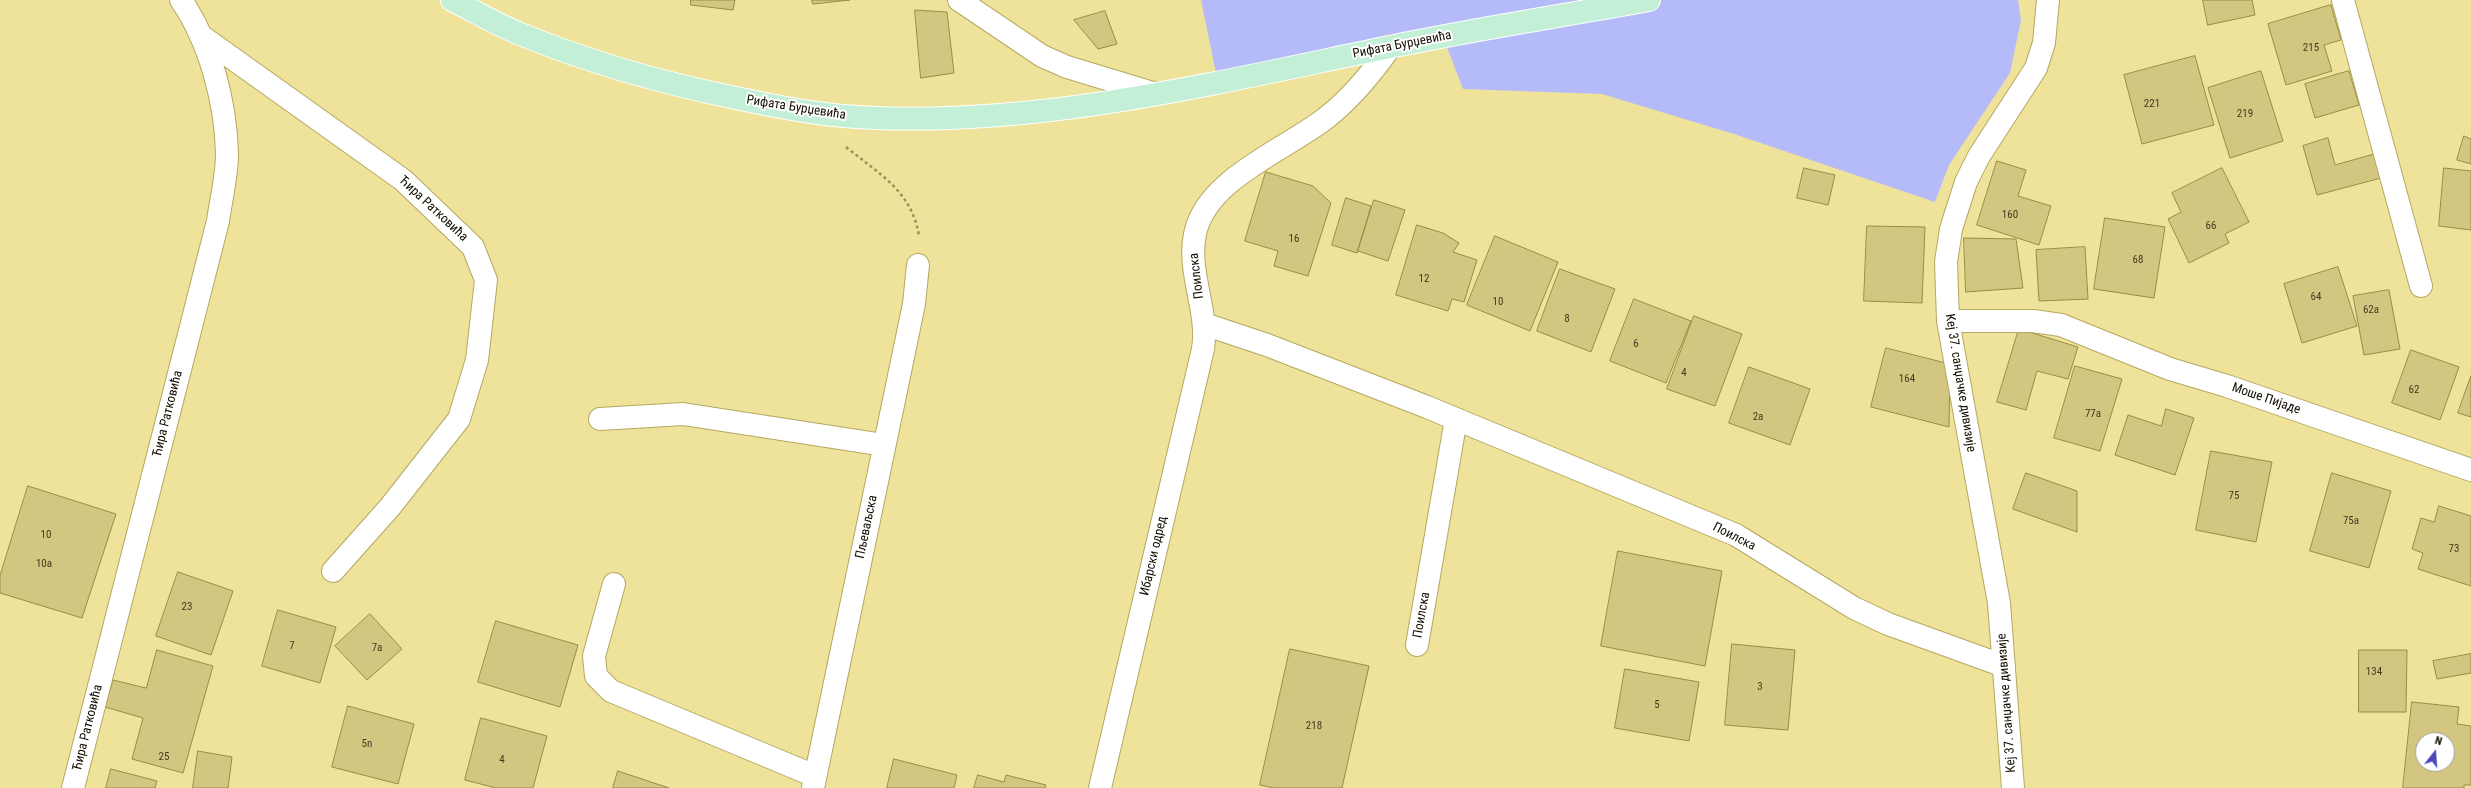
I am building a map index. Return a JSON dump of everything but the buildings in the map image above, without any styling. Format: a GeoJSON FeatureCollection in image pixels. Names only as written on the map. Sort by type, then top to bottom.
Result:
{"type":"FeatureCollection","features":[{"type":"Feature","properties":{"kind":"main road","name":"Рифата Бурџевића"},"geometry":{"type":"LineString","coordinates":[[452,0],[515,32],[587,60],[696,90],[817,114],[874,118],[975,117],[1064,109],[1156,94],[1391,46],[1649,0]]}},
{"type":"Feature","properties":{"kind":"street","name":"Ћира Ратковића"},"geometry":{"type":"LineString","coordinates":[[73,788],[218,221],[227,155],[222,108],[204,38],[181,0]]}},
{"type":"Feature","properties":{"kind":"street","name":"Рифата Бурџевића"},"geometry":{"type":"LineString","coordinates":[[959,0],[1042,56],[1068,67],[1156,94]]}},
{"type":"Feature","properties":{"kind":"street","name":"Кеј 37. санџачке дивизије"},"geometry":{"type":"LineString","coordinates":[[2013,788],[2004,666],[1994,572],[1968,441],[1948,321],[1946,262],[1951,229],[1958,204],[1979,156],[2012,108],[2036,68],[2044,43],[2048,0]]}},
{"type":"Feature","properties":{"kind":"street"},"geometry":{"type":"LineString","coordinates":[[2342,0],[2421,286]]}},
{"type":"Feature","properties":{"kind":"street","name":"Ћира Ратковића"},"geometry":{"type":"LineString","coordinates":[[204,38],[403,180],[473,247],[486,280],[477,360],[459,419],[390,507],[334,571]]}},
{"type":"Feature","properties":{"kind":"street","name":"Поилска"},"geometry":{"type":"LineString","coordinates":[[1391,46],[1367,79],[1339,108],[1225,186],[1205,210],[1195,233],[1193,257],[1204,324],[1294,355],[1456,419],[1736,535],[1854,608],[1888,624],[2004,666]]}},
{"type":"Feature","properties":{"kind":"street","name":"Пљеваљска"},"geometry":{"type":"LineString","coordinates":[[814,782],[914,304],[918,265]]}},
{"type":"Feature","properties":{"kind":"street","name":"Моше Пијаде"},"geometry":{"type":"LineString","coordinates":[[1948,321],[2033,321],[2061,325],[2170,369],[2227,386],[2471,470]]}},
{"type":"Feature","properties":{"kind":"street","name":"Ибарски одред"},"geometry":{"type":"LineString","coordinates":[[1100,788],[1199,363],[1205,335],[1204,324]]}},
{"type":"Feature","properties":{"kind":"street"},"geometry":{"type":"LineString","coordinates":[[600,419],[683,414],[884,445]]}},
{"type":"Feature","properties":{"kind":"street","name":"Поилска"},"geometry":{"type":"LineString","coordinates":[[1417,645],[1456,419]]}},
{"type":"Feature","properties":{"kind":"street"},"geometry":{"type":"LineString","coordinates":[[614,584],[594,656],[596,676],[611,691],[814,782]]}},
{"type":"Feature","properties":{"kind":"path"},"geometry":{"type":"LineString","coordinates":[[817,114],[835,138],[899,190],[909,203],[916,220],[919,239],[918,265]]}},
{"type":"Feature","properties":{"kind":"shaded area"},"geometry":{"type":"Polygon","coordinates":[[[1201,0],[2018,0],[2021,20],[2010,73],[1949,165],[1935,202],[1734,134],[1602,94],[1463,89],[1443,37],[1218,83],[1201,0]]]}}]}
